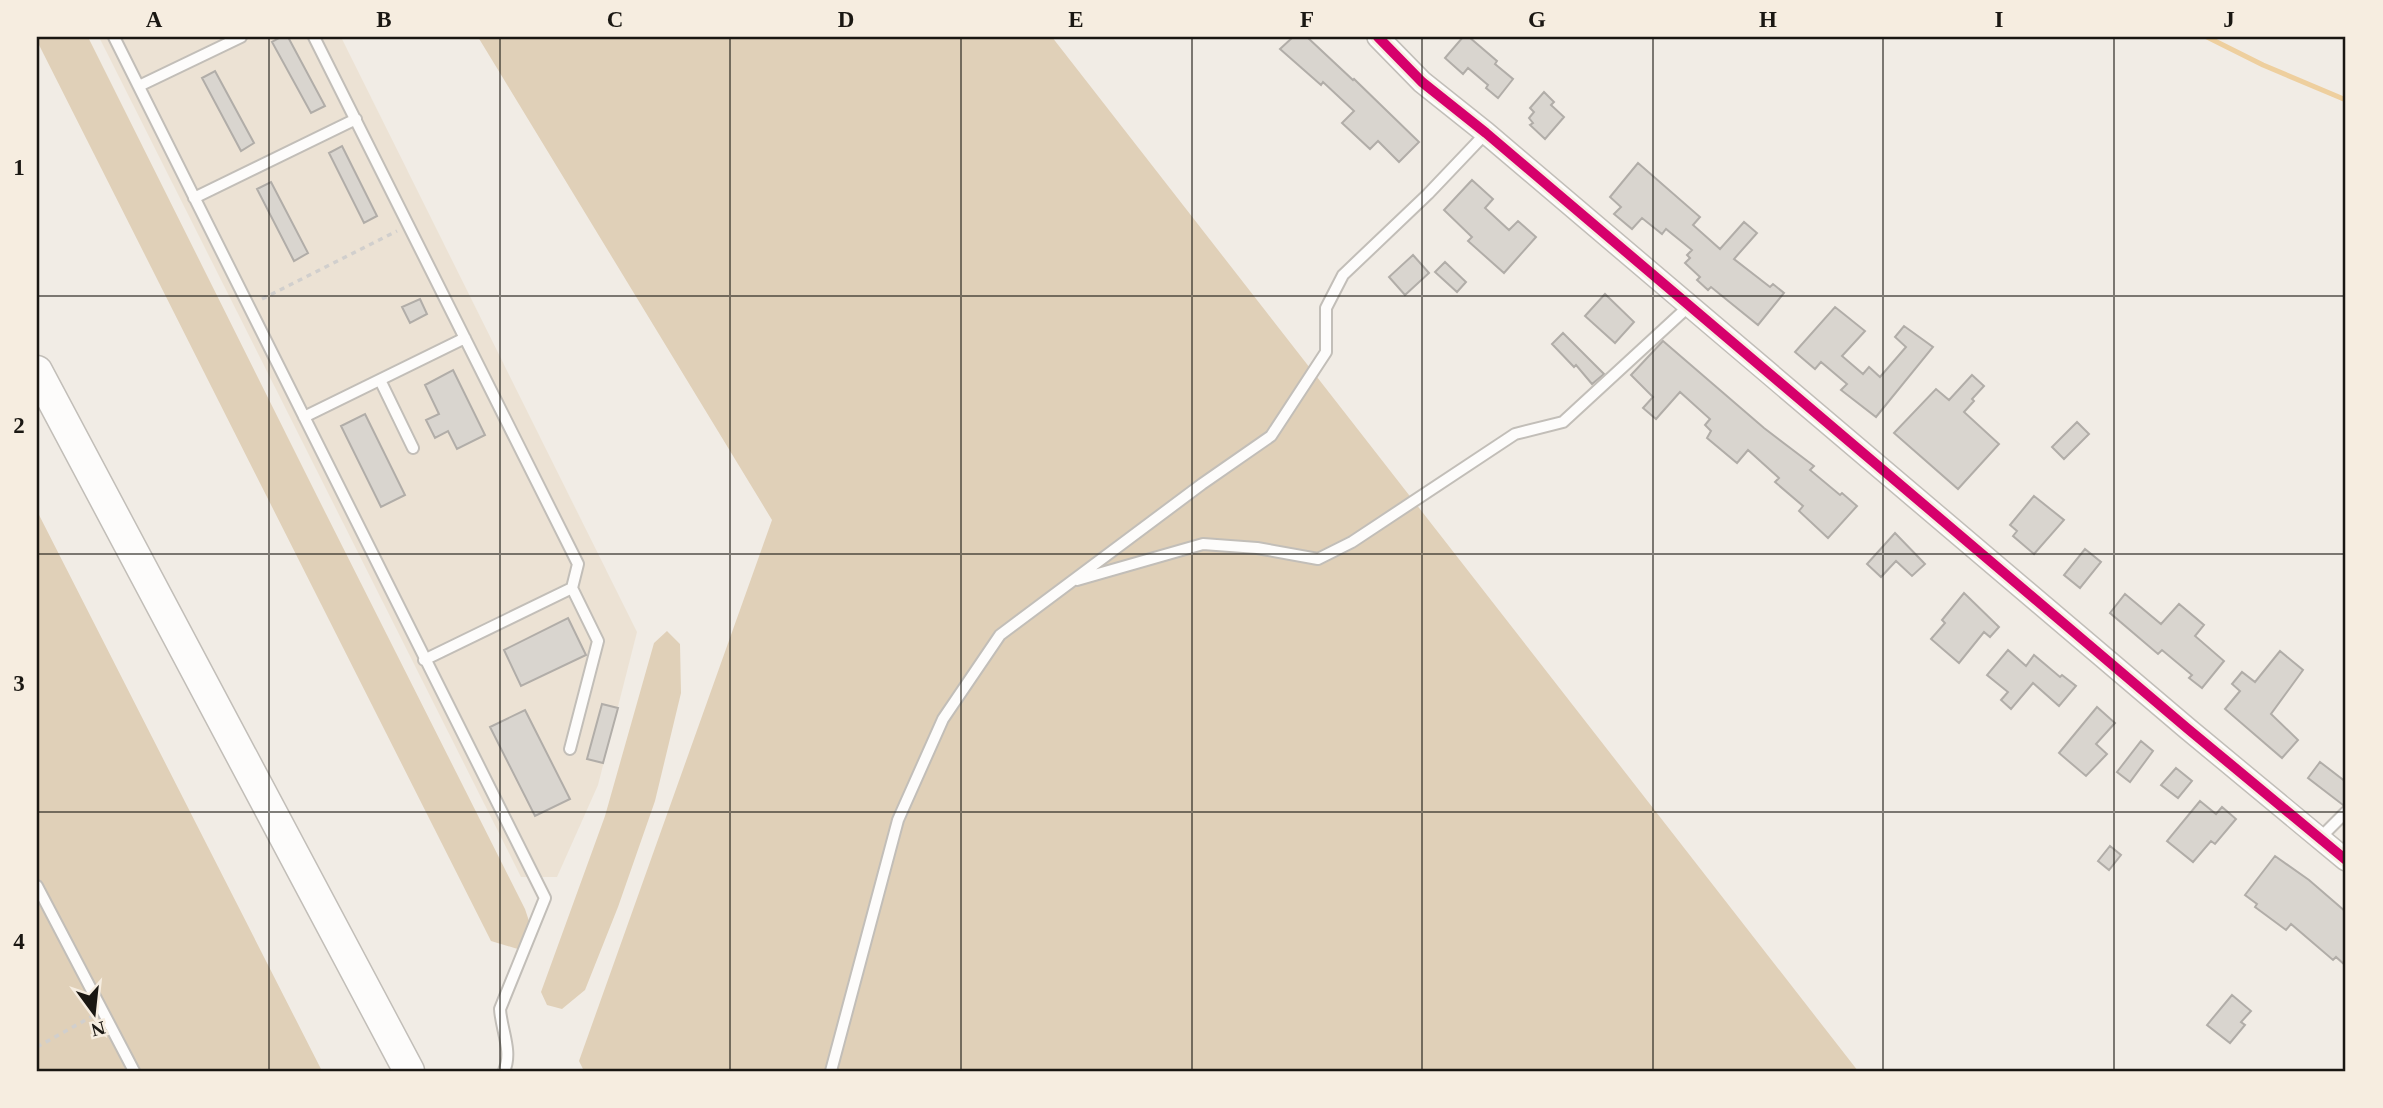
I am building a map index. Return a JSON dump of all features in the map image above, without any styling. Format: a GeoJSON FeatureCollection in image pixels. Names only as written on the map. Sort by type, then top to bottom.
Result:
{"type":"FeatureCollection","features":[{"type":"Feature","properties":{"kind":"main road"},"geometry":{"type":"LineString","coordinates":[[37,371],[409,1071]]}},
{"type":"Feature","properties":{"kind":"street"},"geometry":{"type":"LineString","coordinates":[[1378,37],[1422,82],[1486,133],[2346,860]]}},
{"type":"Feature","properties":{"kind":"lane"},"geometry":{"type":"LineString","coordinates":[[114,37],[545,898],[500,1009],[508,1058],[504,1071]]}},
{"type":"Feature","properties":{"kind":"lane"},"geometry":{"type":"LineString","coordinates":[[139,86],[241,37]]}},
{"type":"Feature","properties":{"kind":"lane"},"geometry":{"type":"LineString","coordinates":[[314,37],[578,565],[572,589],[598,641],[570,749]]}},
{"type":"Feature","properties":{"kind":"lane"},"geometry":{"type":"LineString","coordinates":[[194,198],[356,119]]}},
{"type":"Feature","properties":{"kind":"lane"},"geometry":{"type":"LineString","coordinates":[[831,1071],[898,820],[943,719],[1000,635],[1202,484],[1271,436],[1326,352],[1326,308],[1343,275],[1429,194],[1486,133]]}},
{"type":"Feature","properties":{"kind":"lane"},"geometry":{"type":"LineString","coordinates":[[1071,582],[1203,544],[1257,548],[1318,559],[1352,542],[1515,434],[1563,422],[1689,306]]}},
{"type":"Feature","properties":{"kind":"lane"},"geometry":{"type":"LineString","coordinates":[[303,417],[465,338]]}},
{"type":"Feature","properties":{"kind":"lane"},"geometry":{"type":"LineString","coordinates":[[380,380],[413,448]]}},
{"type":"Feature","properties":{"kind":"lane"},"geometry":{"type":"LineString","coordinates":[[424,660],[572,589]]}},
{"type":"Feature","properties":{"kind":"lane"},"geometry":{"type":"LineString","coordinates":[[2320,838],[2346,812]]}},
{"type":"Feature","properties":{"kind":"lane"},"geometry":{"type":"LineString","coordinates":[[37,886],[134,1071]]}},
{"type":"Feature","properties":{"kind":"path"},"geometry":{"type":"LineString","coordinates":[[262,299],[408,226]]}},
{"type":"Feature","properties":{"kind":"path"},"geometry":{"type":"LineString","coordinates":[[37,1047],[102,1011]]}},
{"type":"Feature","properties":{"kind":"shaded area"},"geometry":{"type":"Polygon","coordinates":[[[37,37],[88,37],[525,909],[534,936],[521,950],[491,941],[37,37]]]}},
{"type":"Feature","properties":{"kind":"shaded area"},"geometry":{"type":"Polygon","coordinates":[[[99,37],[341,37],[637,632],[598,785],[557,877],[521,877],[99,37]]]}},
{"type":"Feature","properties":{"kind":"shaded area"},"geometry":{"type":"Polygon","coordinates":[[[478,37],[1052,37],[1858,1071],[584,1071],[579,1061],[772,520],[478,37]]]}},
{"type":"Feature","properties":{"kind":"shaded area"},"geometry":{"type":"Polygon","coordinates":[[[37,511],[322,1071],[37,1071],[37,511]]]}},
{"type":"Feature","properties":{"kind":"shaded area"},"geometry":{"type":"Polygon","coordinates":[[[667,631],[680,644],[681,693],[655,801],[618,907],[585,990],[562,1009],[547,1005],[541,992],[605,816],[654,643],[667,631]]]}},
{"type":"Feature","properties":{"kind":"building"},"geometry":{"type":"Polygon","coordinates":[[[288,37],[325,106],[311,113],[272,42],[288,37]]]}},
{"type":"Feature","properties":{"kind":"building"},"geometry":{"type":"Polygon","coordinates":[[[1293,37],[1307,37],[1419,142],[1399,162],[1378,141],[1370,149],[1342,123],[1354,111],[1323,82],[1321,85],[1280,49],[1293,37]]]}},
{"type":"Feature","properties":{"kind":"building"},"geometry":{"type":"Polygon","coordinates":[[[1463,37],[1469,37],[1513,79],[1498,98],[1486,88],[1488,85],[1468,68],[1463,74],[1445,58],[1463,37]]]}},
{"type":"Feature","properties":{"kind":"building"},"geometry":{"type":"Polygon","coordinates":[[[215,71],[254,143],[241,151],[202,78],[215,71]]]}},
{"type":"Feature","properties":{"kind":"building"},"geometry":{"type":"Polygon","coordinates":[[[1544,92],[1554,102],[1551,105],[1564,117],[1545,139],[1530,125],[1533,123],[1529,118],[1534,112],[1530,108],[1544,92]]]}},
{"type":"Feature","properties":{"kind":"building"},"geometry":{"type":"Polygon","coordinates":[[[342,146],[377,216],[364,223],[329,153],[342,146]]]}},
{"type":"Feature","properties":{"kind":"building"},"geometry":{"type":"Polygon","coordinates":[[[1638,163],[1700,217],[1693,225],[1720,249],[1744,222],[1757,233],[1734,259],[1770,287],[1773,284],[1784,293],[1758,325],[1711,287],[1708,290],[1697,280],[1700,277],[1685,263],[1692,250],[1666,229],[1662,234],[1642,218],[1632,229],[1614,214],[1621,207],[1610,197],[1638,163]]]}},
{"type":"Feature","properties":{"kind":"building"},"geometry":{"type":"Polygon","coordinates":[[[1472,180],[1493,199],[1485,208],[1509,230],[1518,221],[1536,237],[1504,273],[1468,241],[1472,237],[1444,210],[1472,180]]]}},
{"type":"Feature","properties":{"kind":"building"},"geometry":{"type":"Polygon","coordinates":[[[271,182],[308,253],[294,261],[257,189],[271,182]]]}},
{"type":"Feature","properties":{"kind":"building"},"geometry":{"type":"Polygon","coordinates":[[[1413,255],[1429,273],[1405,295],[1389,277],[1413,255]]]}},
{"type":"Feature","properties":{"kind":"building"},"geometry":{"type":"Polygon","coordinates":[[[1445,262],[1466,282],[1457,292],[1435,272],[1445,262]]]}},
{"type":"Feature","properties":{"kind":"building"},"geometry":{"type":"Polygon","coordinates":[[[1605,294],[1634,322],[1615,343],[1585,316],[1605,294]]]}},
{"type":"Feature","properties":{"kind":"building"},"geometry":{"type":"Polygon","coordinates":[[[420,299],[427,314],[410,323],[402,307],[420,299]]]}},
{"type":"Feature","properties":{"kind":"building"},"geometry":{"type":"Polygon","coordinates":[[[1835,307],[1865,331],[1842,356],[1863,374],[1869,367],[1880,377],[1906,347],[1895,337],[1904,326],[1933,347],[1876,417],[1841,390],[1847,384],[1821,362],[1815,369],[1795,352],[1835,307]]]}},
{"type":"Feature","properties":{"kind":"building"},"geometry":{"type":"Polygon","coordinates":[[[1563,333],[1604,374],[1592,384],[1576,365],[1574,367],[1552,344],[1563,333]]]}},
{"type":"Feature","properties":{"kind":"building"},"geometry":{"type":"Polygon","coordinates":[[[1663,341],[1764,428],[1814,466],[1810,470],[1857,506],[1828,538],[1799,511],[1803,506],[1775,482],[1779,478],[1748,450],[1737,463],[1707,438],[1711,431],[1705,425],[1710,419],[1680,392],[1656,419],[1643,408],[1653,397],[1631,375],[1663,341]]]}},
{"type":"Feature","properties":{"kind":"building"},"geometry":{"type":"Polygon","coordinates":[[[453,370],[485,435],[457,449],[448,431],[435,438],[426,420],[439,414],[425,385],[453,370]]]}},
{"type":"Feature","properties":{"kind":"building"},"geometry":{"type":"Polygon","coordinates":[[[1972,375],[1984,386],[1964,412],[1999,444],[1958,489],[1894,433],[1936,389],[1949,400],[1972,375]]]}},
{"type":"Feature","properties":{"kind":"building"},"geometry":{"type":"Polygon","coordinates":[[[365,414],[405,495],[381,507],[341,426],[365,414]]]}},
{"type":"Feature","properties":{"kind":"building"},"geometry":{"type":"Polygon","coordinates":[[[2077,422],[2089,434],[2064,459],[2052,447],[2077,422]]]}},
{"type":"Feature","properties":{"kind":"building"},"geometry":{"type":"Polygon","coordinates":[[[2034,496],[2064,520],[2034,554],[2013,536],[2017,531],[2010,525],[2034,496]]]}},
{"type":"Feature","properties":{"kind":"building"},"geometry":{"type":"Polygon","coordinates":[[[1895,533],[1925,564],[1912,576],[1896,561],[1881,577],[1867,564],[1895,533]]]}},
{"type":"Feature","properties":{"kind":"building"},"geometry":{"type":"Polygon","coordinates":[[[2085,549],[2101,562],[2080,588],[2064,575],[2085,549]]]}},
{"type":"Feature","properties":{"kind":"building"},"geometry":{"type":"Polygon","coordinates":[[[1964,593],[1999,627],[1990,637],[1984,632],[1959,663],[1931,639],[1945,623],[1942,620],[1964,593]]]}},
{"type":"Feature","properties":{"kind":"building"},"geometry":{"type":"Polygon","coordinates":[[[2125,594],[2161,624],[2179,604],[2204,625],[2195,636],[2224,661],[2202,688],[2189,678],[2192,675],[2162,650],[2158,654],[2110,613],[2125,594]]]}},
{"type":"Feature","properties":{"kind":"building"},"geometry":{"type":"Polygon","coordinates":[[[568,618],[586,655],[521,686],[504,650],[568,618]]]}},
{"type":"Feature","properties":{"kind":"building"},"geometry":{"type":"Polygon","coordinates":[[[2008,650],[2026,666],[2034,655],[2060,677],[2062,675],[2076,686],[2059,706],[2033,683],[2011,709],[2001,700],[2008,692],[1987,675],[2008,650]]]}},
{"type":"Feature","properties":{"kind":"building"},"geometry":{"type":"Polygon","coordinates":[[[2280,651],[2303,670],[2271,714],[2298,740],[2282,758],[2225,709],[2240,691],[2232,684],[2242,672],[2255,682],[2280,651]]]}},
{"type":"Feature","properties":{"kind":"building"},"geometry":{"type":"Polygon","coordinates":[[[602,704],[618,708],[603,763],[587,759],[602,704]]]}},
{"type":"Feature","properties":{"kind":"building"},"geometry":{"type":"Polygon","coordinates":[[[2097,707],[2115,723],[2096,744],[2107,754],[2086,776],[2059,753],[2097,707]]]}},
{"type":"Feature","properties":{"kind":"building"},"geometry":{"type":"Polygon","coordinates":[[[525,710],[570,799],[535,816],[490,727],[525,710]]]}},
{"type":"Feature","properties":{"kind":"building"},"geometry":{"type":"Polygon","coordinates":[[[2141,741],[2153,751],[2130,782],[2117,772],[2141,741]]]}},
{"type":"Feature","properties":{"kind":"building"},"geometry":{"type":"Polygon","coordinates":[[[2320,762],[2346,782],[2346,804],[2343,805],[2308,778],[2320,762]]]}},
{"type":"Feature","properties":{"kind":"building"},"geometry":{"type":"Polygon","coordinates":[[[2176,768],[2192,781],[2178,798],[2161,785],[2176,768]]]}},
{"type":"Feature","properties":{"kind":"building"},"geometry":{"type":"Polygon","coordinates":[[[2200,801],[2216,814],[2222,807],[2236,819],[2215,844],[2211,841],[2193,862],[2167,841],[2200,801]]]}},
{"type":"Feature","properties":{"kind":"building"},"geometry":{"type":"Polygon","coordinates":[[[2110,846],[2121,855],[2109,870],[2098,861],[2110,846]]]}},
{"type":"Feature","properties":{"kind":"building"},"geometry":{"type":"Polygon","coordinates":[[[2275,856],[2309,880],[2346,912],[2346,966],[2336,957],[2333,960],[2291,924],[2286,930],[2255,907],[2257,904],[2245,895],[2275,856]]]}},
{"type":"Feature","properties":{"kind":"building"},"geometry":{"type":"Polygon","coordinates":[[[2232,995],[2251,1011],[2241,1022],[2245,1025],[2230,1043],[2207,1025],[2232,995]]]}},
{"type":"Feature","properties":{"kind":"waterway"},"geometry":{"type":"LineString","coordinates":[[2207,37],[2263,65],[2346,100]]}},
{"type":"Feature","properties":{"kind":"cycle path"},"geometry":{"type":"LineString","coordinates":[[1378,37],[1422,82],[1486,133],[2346,860]]}}]}
